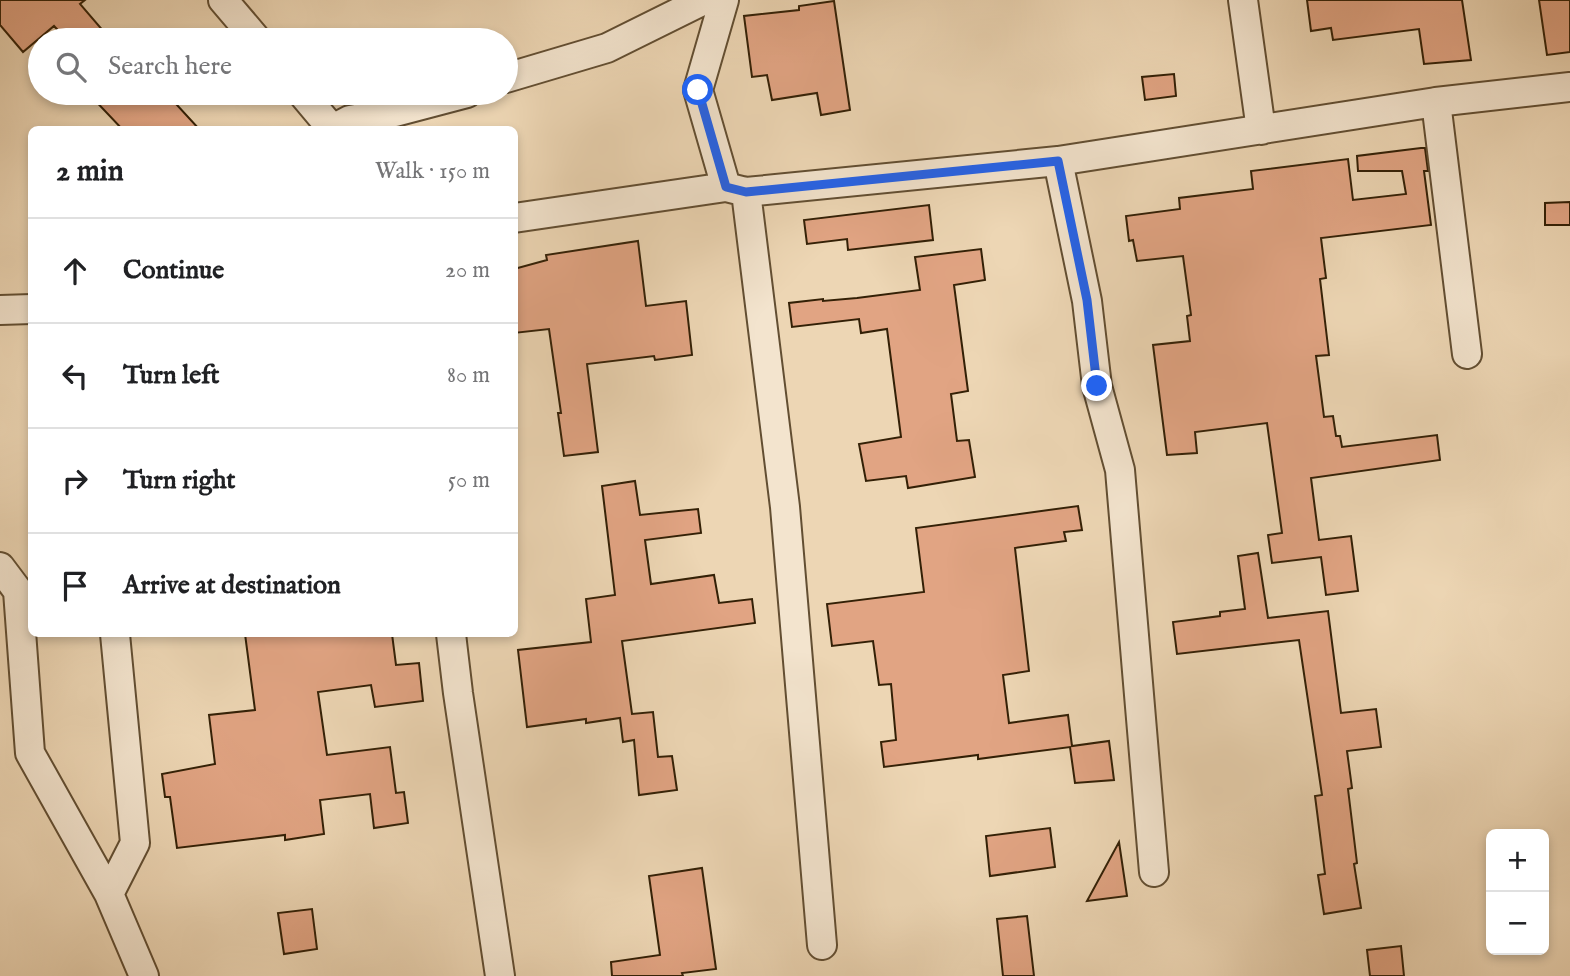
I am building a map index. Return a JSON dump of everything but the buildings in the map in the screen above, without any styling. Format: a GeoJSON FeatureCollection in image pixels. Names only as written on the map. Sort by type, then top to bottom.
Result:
{"type":"FeatureCollection","features":[{"type":"Feature","properties":{"kind":"street"},"geometry":{"type":"LineString","coordinates":[[223,0],[247,28]]}},
{"type":"Feature","properties":{"kind":"street"},"geometry":{"type":"LineString","coordinates":[[518,74],[607,48],[704,0]]}},
{"type":"Feature","properties":{"kind":"street"},"geometry":{"type":"LineString","coordinates":[[724,0],[698,90],[736,190],[785,507],[822,945]]}},
{"type":"Feature","properties":{"kind":"street"},"geometry":{"type":"LineString","coordinates":[[1242,0],[1261,130]]}},
{"type":"Feature","properties":{"kind":"street"},"geometry":{"type":"LineString","coordinates":[[518,217],[736,190],[1058,161],[1436,102],[1570,87]]}},
{"type":"Feature","properties":{"kind":"street"},"geometry":{"type":"LineString","coordinates":[[1436,102],[1467,354]]}},
{"type":"Feature","properties":{"kind":"street"},"geometry":{"type":"LineString","coordinates":[[312,105],[330,126]]}},
{"type":"Feature","properties":{"kind":"street"},"geometry":{"type":"LineString","coordinates":[[338,126],[351,120],[422,105]]}},
{"type":"Feature","properties":{"kind":"street"},"geometry":{"type":"LineString","coordinates":[[1058,161],[1087,300],[1097,386],[1120,470],[1154,872]]}},
{"type":"Feature","properties":{"kind":"street"},"geometry":{"type":"LineString","coordinates":[[0,310],[28,309]]}},
{"type":"Feature","properties":{"kind":"street"},"geometry":{"type":"LineString","coordinates":[[0,567],[18,591],[30,753],[109,894],[144,976]]}},
{"type":"Feature","properties":{"kind":"street"},"geometry":{"type":"LineString","coordinates":[[109,894],[135,844],[115,637]]}},
{"type":"Feature","properties":{"kind":"street"},"geometry":{"type":"LineString","coordinates":[[452,637],[458,693],[500,976]]}},
{"type":"Feature","properties":{"kind":"route"},"geometry":{"type":"LineString","coordinates":[[698,90],[726,187],[746,192],[1058,161],[1087,300],[1097,386]]}}]}
